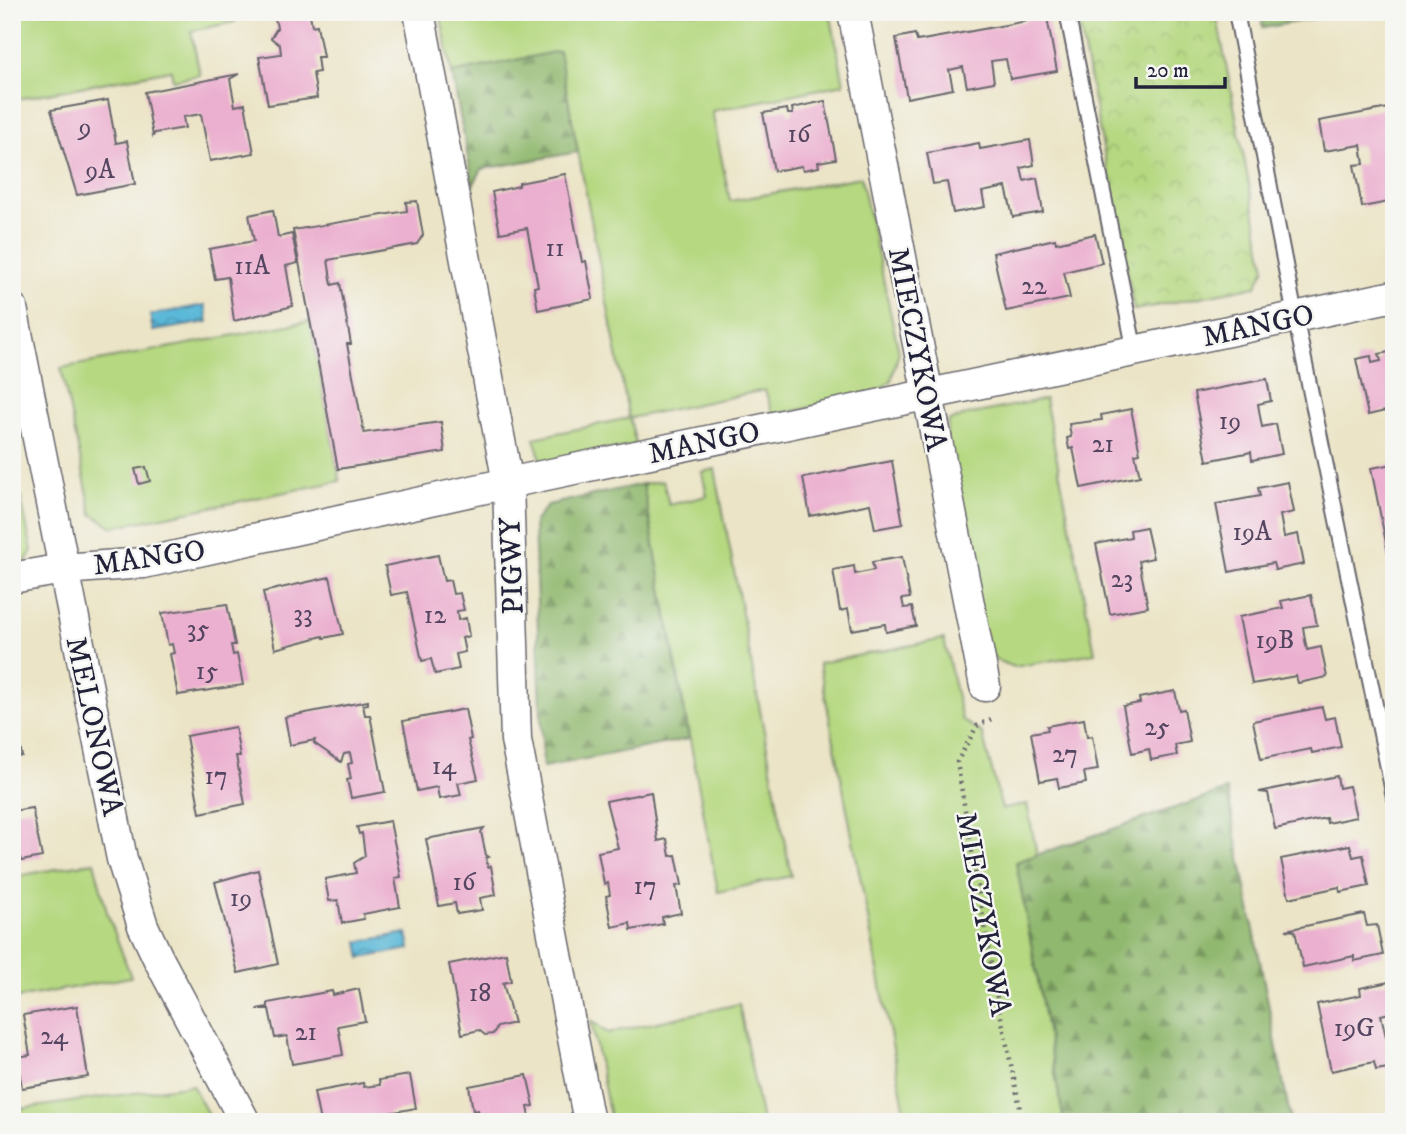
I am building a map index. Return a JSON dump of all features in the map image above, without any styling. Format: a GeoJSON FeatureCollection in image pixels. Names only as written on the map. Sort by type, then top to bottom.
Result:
{"type":"FeatureCollection","features":[{"type":"Feature","properties":{"kind":"street","name":"PIGWY"},"geometry":{"type":"LineString","coordinates":[[419,12],[508,483],[516,740],[589,1122]]}},
{"type":"Feature","properties":{"kind":"street","name":"MIECZYKOWA"},"geometry":{"type":"LineString","coordinates":[[853,12],[985,686]]}},
{"type":"Feature","properties":{"kind":"street","name":"MANGO"},"geometry":{"type":"LineString","coordinates":[[12,578],[63,569],[144,564],[508,483],[1394,296]]}},
{"type":"Feature","properties":{"kind":"street","name":"MELONOWA"},"geometry":{"type":"LineString","coordinates":[[12,308],[122,859],[136,904],[158,958],[244,1122]]}},
{"type":"Feature","properties":{"kind":"lane"},"geometry":{"type":"LineString","coordinates":[[1067,12],[1135,352]]}},
{"type":"Feature","properties":{"kind":"lane"},"geometry":{"type":"LineString","coordinates":[[1237,12],[1295,316],[1394,797]]}},
{"type":"Feature","properties":{"kind":"path","name":"MIECZYKOWA"},"geometry":{"type":"LineString","coordinates":[[991,719],[977,726],[957,762],[995,983],[1023,1122]]}},
{"type":"Feature","properties":{"kind":"green space"},"geometry":{"type":"Polygon","coordinates":[[[12,12],[233,12],[235,22],[191,31],[200,75],[173,80],[171,70],[12,100],[12,12]]]}},
{"type":"Feature","properties":{"kind":"green space"},"geometry":{"type":"Polygon","coordinates":[[[467,12],[830,12],[844,84],[712,111],[730,201],[861,177],[899,352],[891,381],[872,395],[773,415],[765,390],[630,418],[636,445],[542,463],[534,438],[629,418],[559,52],[452,73],[441,18],[467,12]]]}},
{"type":"Feature","properties":{"kind":"green space"},"geometry":{"type":"Polygon","coordinates":[[[1077,12],[1216,12],[1265,268],[1256,286],[1134,310],[1077,12]]]}},
{"type":"Feature","properties":{"kind":"green space"},"geometry":{"type":"Polygon","coordinates":[[[1260,12],[1348,12],[1263,28],[1260,12]]]}},
{"type":"Feature","properties":{"kind":"green space"},"geometry":{"type":"Polygon","coordinates":[[[559,51],[578,152],[482,169],[473,185],[452,73],[559,51]]]}},
{"type":"Feature","properties":{"kind":"green space"},"geometry":{"type":"Polygon","coordinates":[[[310,321],[340,481],[113,527],[92,514],[61,368],[310,321]]]}},
{"type":"Feature","properties":{"kind":"green space"},"geometry":{"type":"Polygon","coordinates":[[[1045,399],[1095,653],[1014,667],[998,661],[987,651],[943,449],[949,421],[1045,399]]]}},
{"type":"Feature","properties":{"kind":"green space"},"geometry":{"type":"Polygon","coordinates":[[[12,458],[32,550],[24,565],[12,567],[12,458]]]}},
{"type":"Feature","properties":{"kind":"green space"},"geometry":{"type":"Polygon","coordinates":[[[715,469],[791,876],[718,892],[643,484],[663,481],[669,505],[707,496],[702,472],[715,469]]]}},
{"type":"Feature","properties":{"kind":"green space"},"geometry":{"type":"Polygon","coordinates":[[[643,484],[689,739],[543,767],[534,522],[548,505],[643,484]]]}},
{"type":"Feature","properties":{"kind":"green space"},"geometry":{"type":"Polygon","coordinates":[[[944,639],[962,720],[982,733],[1002,809],[1027,804],[1037,855],[1016,862],[1064,1122],[907,1122],[819,663],[944,639]]]}},
{"type":"Feature","properties":{"kind":"green space"},"geometry":{"type":"Polygon","coordinates":[[[1227,790],[1291,1122],[1064,1122],[1016,862],[1227,790]]]}},
{"type":"Feature","properties":{"kind":"green space"},"geometry":{"type":"Polygon","coordinates":[[[94,862],[107,912],[131,977],[12,999],[12,877],[94,862]]]}},
{"type":"Feature","properties":{"kind":"green space"},"geometry":{"type":"Polygon","coordinates":[[[739,1004],[762,1122],[611,1122],[591,1021],[608,1033],[739,1004]]]}},
{"type":"Feature","properties":{"kind":"green space"},"geometry":{"type":"Polygon","coordinates":[[[192,1085],[212,1122],[12,1122],[12,1110],[192,1085]]]}},
{"type":"Feature","properties":{"kind":"water"},"geometry":{"type":"Polygon","coordinates":[[[205,305],[208,322],[153,331],[150,315],[205,305]]]}},
{"type":"Feature","properties":{"kind":"water"},"geometry":{"type":"Polygon","coordinates":[[[407,933],[410,949],[361,958],[358,942],[407,933]]]}},
{"type":"Feature","properties":{"kind":"building"},"geometry":{"type":"Polygon","coordinates":[[[290,12],[291,17],[310,14],[312,26],[317,25],[323,57],[317,57],[319,72],[313,73],[317,98],[268,105],[259,57],[281,54],[280,45],[271,38],[277,28],[274,13],[290,12]]]}},
{"type":"Feature","properties":{"kind":"building"},"geometry":{"type":"Polygon","coordinates":[[[1046,12],[1057,71],[1010,79],[1006,59],[991,61],[994,82],[967,87],[963,67],[949,70],[953,89],[907,98],[896,38],[915,34],[917,41],[1027,21],[1025,13],[1046,12]]]}},
{"type":"Feature","properties":{"kind":"building"},"geometry":{"type":"Polygon","coordinates":[[[239,74],[230,79],[235,106],[245,104],[254,153],[210,161],[201,114],[183,117],[185,128],[155,133],[153,136],[145,92],[239,74]]]}},
{"type":"Feature","properties":{"kind":"building"},"geometry":{"type":"Polygon","coordinates":[[[108,100],[116,143],[127,141],[135,184],[77,195],[51,110],[108,100]]]}},
{"type":"Feature","properties":{"kind":"building"},"geometry":{"type":"Polygon","coordinates":[[[825,101],[836,159],[818,162],[819,167],[803,170],[802,166],[774,171],[763,113],[787,109],[788,114],[793,114],[792,108],[825,101]]]}},
{"type":"Feature","properties":{"kind":"building"},"geometry":{"type":"Polygon","coordinates":[[[1394,107],[1394,201],[1362,207],[1354,165],[1364,164],[1361,145],[1324,151],[1319,121],[1394,107]]]}},
{"type":"Feature","properties":{"kind":"building"},"geometry":{"type":"Polygon","coordinates":[[[1030,140],[1034,165],[1021,168],[1024,181],[1037,178],[1043,212],[1013,217],[1006,187],[982,192],[985,207],[953,213],[947,182],[933,184],[927,153],[979,143],[980,149],[1030,140]]]}},
{"type":"Feature","properties":{"kind":"building"},"geometry":{"type":"Polygon","coordinates":[[[565,174],[582,262],[586,261],[593,299],[538,310],[534,287],[538,286],[527,228],[500,233],[492,192],[519,186],[519,183],[565,174]]]}},
{"type":"Feature","properties":{"kind":"building"},"geometry":{"type":"Polygon","coordinates":[[[417,201],[423,235],[417,244],[328,260],[332,285],[340,283],[351,344],[347,344],[364,433],[441,422],[445,452],[338,469],[293,230],[407,211],[406,202],[417,201]]]}},
{"type":"Feature","properties":{"kind":"building"},"geometry":{"type":"Polygon","coordinates":[[[273,210],[278,237],[292,234],[298,263],[286,266],[293,306],[234,321],[228,277],[215,279],[209,249],[254,241],[249,215],[273,210]]]}},
{"type":"Feature","properties":{"kind":"building"},"geometry":{"type":"Polygon","coordinates":[[[1095,234],[1102,263],[1064,272],[1070,298],[1006,311],[993,253],[1055,239],[1056,243],[1095,234]]]}},
{"type":"Feature","properties":{"kind":"building"},"geometry":{"type":"Polygon","coordinates":[[[1394,351],[1394,409],[1368,415],[1356,359],[1371,356],[1372,363],[1381,361],[1379,354],[1394,351]]]}},
{"type":"Feature","properties":{"kind":"building"},"geometry":{"type":"Polygon","coordinates":[[[1267,379],[1271,401],[1258,404],[1262,427],[1276,424],[1282,454],[1252,460],[1251,452],[1207,461],[1194,393],[1267,379]]]}},
{"type":"Feature","properties":{"kind":"building"},"geometry":{"type":"Polygon","coordinates":[[[1131,409],[1140,453],[1135,454],[1140,476],[1081,488],[1073,448],[1069,449],[1069,424],[1102,420],[1101,415],[1131,409]]]}},
{"type":"Feature","properties":{"kind":"building"},"geometry":{"type":"Polygon","coordinates":[[[892,461],[903,524],[875,529],[870,504],[810,516],[803,478],[892,461]]]}},
{"type":"Feature","properties":{"kind":"building"},"geometry":{"type":"Polygon","coordinates":[[[1394,464],[1394,557],[1389,558],[1371,468],[1394,464]]]}},
{"type":"Feature","properties":{"kind":"building"},"geometry":{"type":"Polygon","coordinates":[[[146,467],[150,481],[139,484],[135,469],[146,467]]]}},
{"type":"Feature","properties":{"kind":"building"},"geometry":{"type":"Polygon","coordinates":[[[1288,482],[1294,512],[1280,515],[1284,537],[1298,534],[1304,564],[1275,570],[1273,563],[1229,572],[1216,504],[1260,496],[1258,488],[1288,482]]]}},
{"type":"Feature","properties":{"kind":"building"},"geometry":{"type":"Polygon","coordinates":[[[1146,527],[1153,558],[1139,561],[1148,607],[1110,614],[1096,544],[1131,537],[1130,530],[1146,527]]]}},
{"type":"Feature","properties":{"kind":"building"},"geometry":{"type":"Polygon","coordinates":[[[438,555],[444,581],[450,580],[453,594],[460,593],[464,610],[457,611],[458,620],[466,618],[469,636],[462,638],[465,652],[456,654],[459,669],[435,674],[431,659],[422,661],[407,592],[391,595],[385,566],[438,555]]]}},
{"type":"Feature","properties":{"kind":"building"},"geometry":{"type":"Polygon","coordinates":[[[902,557],[910,598],[902,599],[904,608],[912,607],[916,626],[886,632],[885,624],[852,630],[848,609],[840,611],[833,570],[854,566],[855,574],[874,570],[872,562],[902,557]]]}},
{"type":"Feature","properties":{"kind":"building"},"geometry":{"type":"Polygon","coordinates":[[[330,577],[343,634],[323,636],[275,649],[263,592],[330,577]]]}},
{"type":"Feature","properties":{"kind":"building"},"geometry":{"type":"Polygon","coordinates":[[[1311,595],[1317,625],[1303,627],[1305,640],[1307,650],[1321,647],[1327,677],[1298,683],[1296,676],[1252,684],[1239,617],[1283,608],[1281,601],[1311,595]]]}},
{"type":"Feature","properties":{"kind":"building"},"geometry":{"type":"Polygon","coordinates":[[[227,604],[235,645],[231,645],[233,655],[237,654],[243,685],[178,695],[170,654],[174,653],[172,644],[168,645],[162,613],[227,604]]]}},
{"type":"Feature","properties":{"kind":"building"},"geometry":{"type":"Polygon","coordinates":[[[1175,691],[1179,710],[1184,709],[1190,742],[1175,745],[1177,755],[1151,760],[1149,749],[1132,753],[1123,706],[1140,703],[1139,698],[1175,691]]]}},
{"type":"Feature","properties":{"kind":"building"},"geometry":{"type":"Polygon","coordinates":[[[368,701],[368,704],[363,705],[365,715],[370,715],[385,792],[351,798],[347,780],[351,779],[348,764],[352,763],[350,753],[344,754],[341,762],[314,743],[315,740],[290,745],[285,717],[368,701]]]}},
{"type":"Feature","properties":{"kind":"building"},"geometry":{"type":"Polygon","coordinates":[[[1322,707],[1325,719],[1335,717],[1341,747],[1312,753],[1311,749],[1261,759],[1253,721],[1322,707]]]}},
{"type":"Feature","properties":{"kind":"building"},"geometry":{"type":"Polygon","coordinates":[[[465,709],[471,739],[468,740],[478,779],[458,783],[461,795],[439,799],[437,787],[417,791],[403,721],[465,709]]]}},
{"type":"Feature","properties":{"kind":"building"},"geometry":{"type":"Polygon","coordinates":[[[1084,719],[1087,737],[1092,736],[1098,770],[1084,772],[1086,783],[1059,788],[1057,778],[1040,781],[1031,733],[1048,730],[1047,726],[1084,719]]]}},
{"type":"Feature","properties":{"kind":"building"},"geometry":{"type":"Polygon","coordinates":[[[235,727],[240,756],[236,756],[245,804],[200,813],[186,736],[235,727]]]}},
{"type":"Feature","properties":{"kind":"building"},"geometry":{"type":"Polygon","coordinates":[[[18,738],[22,756],[12,758],[12,740],[18,738]]]}},
{"type":"Feature","properties":{"kind":"building"},"geometry":{"type":"Polygon","coordinates":[[[1337,776],[1339,788],[1349,786],[1356,817],[1327,823],[1326,818],[1275,829],[1268,793],[1259,792],[1337,776]]]}},
{"type":"Feature","properties":{"kind":"building"},"geometry":{"type":"Polygon","coordinates":[[[651,792],[658,841],[667,839],[670,856],[676,855],[682,885],[676,886],[681,913],[662,917],[663,924],[631,930],[630,923],[612,927],[606,896],[610,895],[608,883],[604,884],[598,852],[618,848],[606,801],[651,792]]]}},
{"type":"Feature","properties":{"kind":"building"},"geometry":{"type":"Polygon","coordinates":[[[32,808],[42,857],[21,861],[20,857],[12,858],[12,811],[32,808]]]}},
{"type":"Feature","properties":{"kind":"building"},"geometry":{"type":"Polygon","coordinates":[[[390,821],[401,877],[395,878],[400,907],[363,914],[364,919],[342,923],[338,900],[329,901],[325,879],[356,873],[354,863],[365,856],[362,833],[359,834],[357,827],[390,821]]]}},
{"type":"Feature","properties":{"kind":"building"},"geometry":{"type":"Polygon","coordinates":[[[484,828],[481,832],[496,895],[480,898],[482,910],[457,914],[455,903],[439,906],[426,839],[484,828]]]}},
{"type":"Feature","properties":{"kind":"building"},"geometry":{"type":"Polygon","coordinates":[[[1350,845],[1353,857],[1363,855],[1369,886],[1340,892],[1339,887],[1289,898],[1281,859],[1350,845]]]}},
{"type":"Feature","properties":{"kind":"building"},"geometry":{"type":"Polygon","coordinates":[[[258,870],[278,964],[238,973],[215,882],[258,870]]]}},
{"type":"Feature","properties":{"kind":"building"},"geometry":{"type":"Polygon","coordinates":[[[1364,914],[1367,926],[1377,925],[1383,955],[1354,961],[1354,956],[1303,967],[1295,931],[1286,930],[1364,914]]]}},
{"type":"Feature","properties":{"kind":"building"},"geometry":{"type":"Polygon","coordinates":[[[506,953],[511,981],[503,983],[514,1023],[497,1027],[493,1034],[485,1035],[479,1030],[462,1034],[449,964],[506,953]]]}},
{"type":"Feature","properties":{"kind":"building"},"geometry":{"type":"Polygon","coordinates":[[[1389,982],[1394,1012],[1381,1015],[1386,1037],[1394,1036],[1394,1067],[1376,1070],[1374,1062],[1331,1071],[1317,1004],[1361,995],[1360,988],[1389,982]]]}},
{"type":"Feature","properties":{"kind":"building"},"geometry":{"type":"Polygon","coordinates":[[[359,989],[365,1021],[338,1026],[343,1055],[292,1064],[287,1036],[275,1038],[269,1009],[257,1009],[268,1007],[268,1003],[332,991],[333,995],[359,989]]]}},
{"type":"Feature","properties":{"kind":"building"},"geometry":{"type":"Polygon","coordinates":[[[77,1006],[88,1077],[22,1088],[17,1057],[30,1055],[23,1015],[77,1006]]]}},
{"type":"Feature","properties":{"kind":"building"},"geometry":{"type":"Polygon","coordinates":[[[410,1075],[416,1108],[389,1113],[390,1122],[320,1122],[314,1092],[363,1083],[364,1087],[380,1085],[379,1080],[410,1075]]]}},
{"type":"Feature","properties":{"kind":"building"},"geometry":{"type":"Polygon","coordinates":[[[527,1075],[534,1106],[528,1107],[531,1122],[481,1122],[478,1110],[473,1111],[469,1086],[527,1075]]]}}]}
